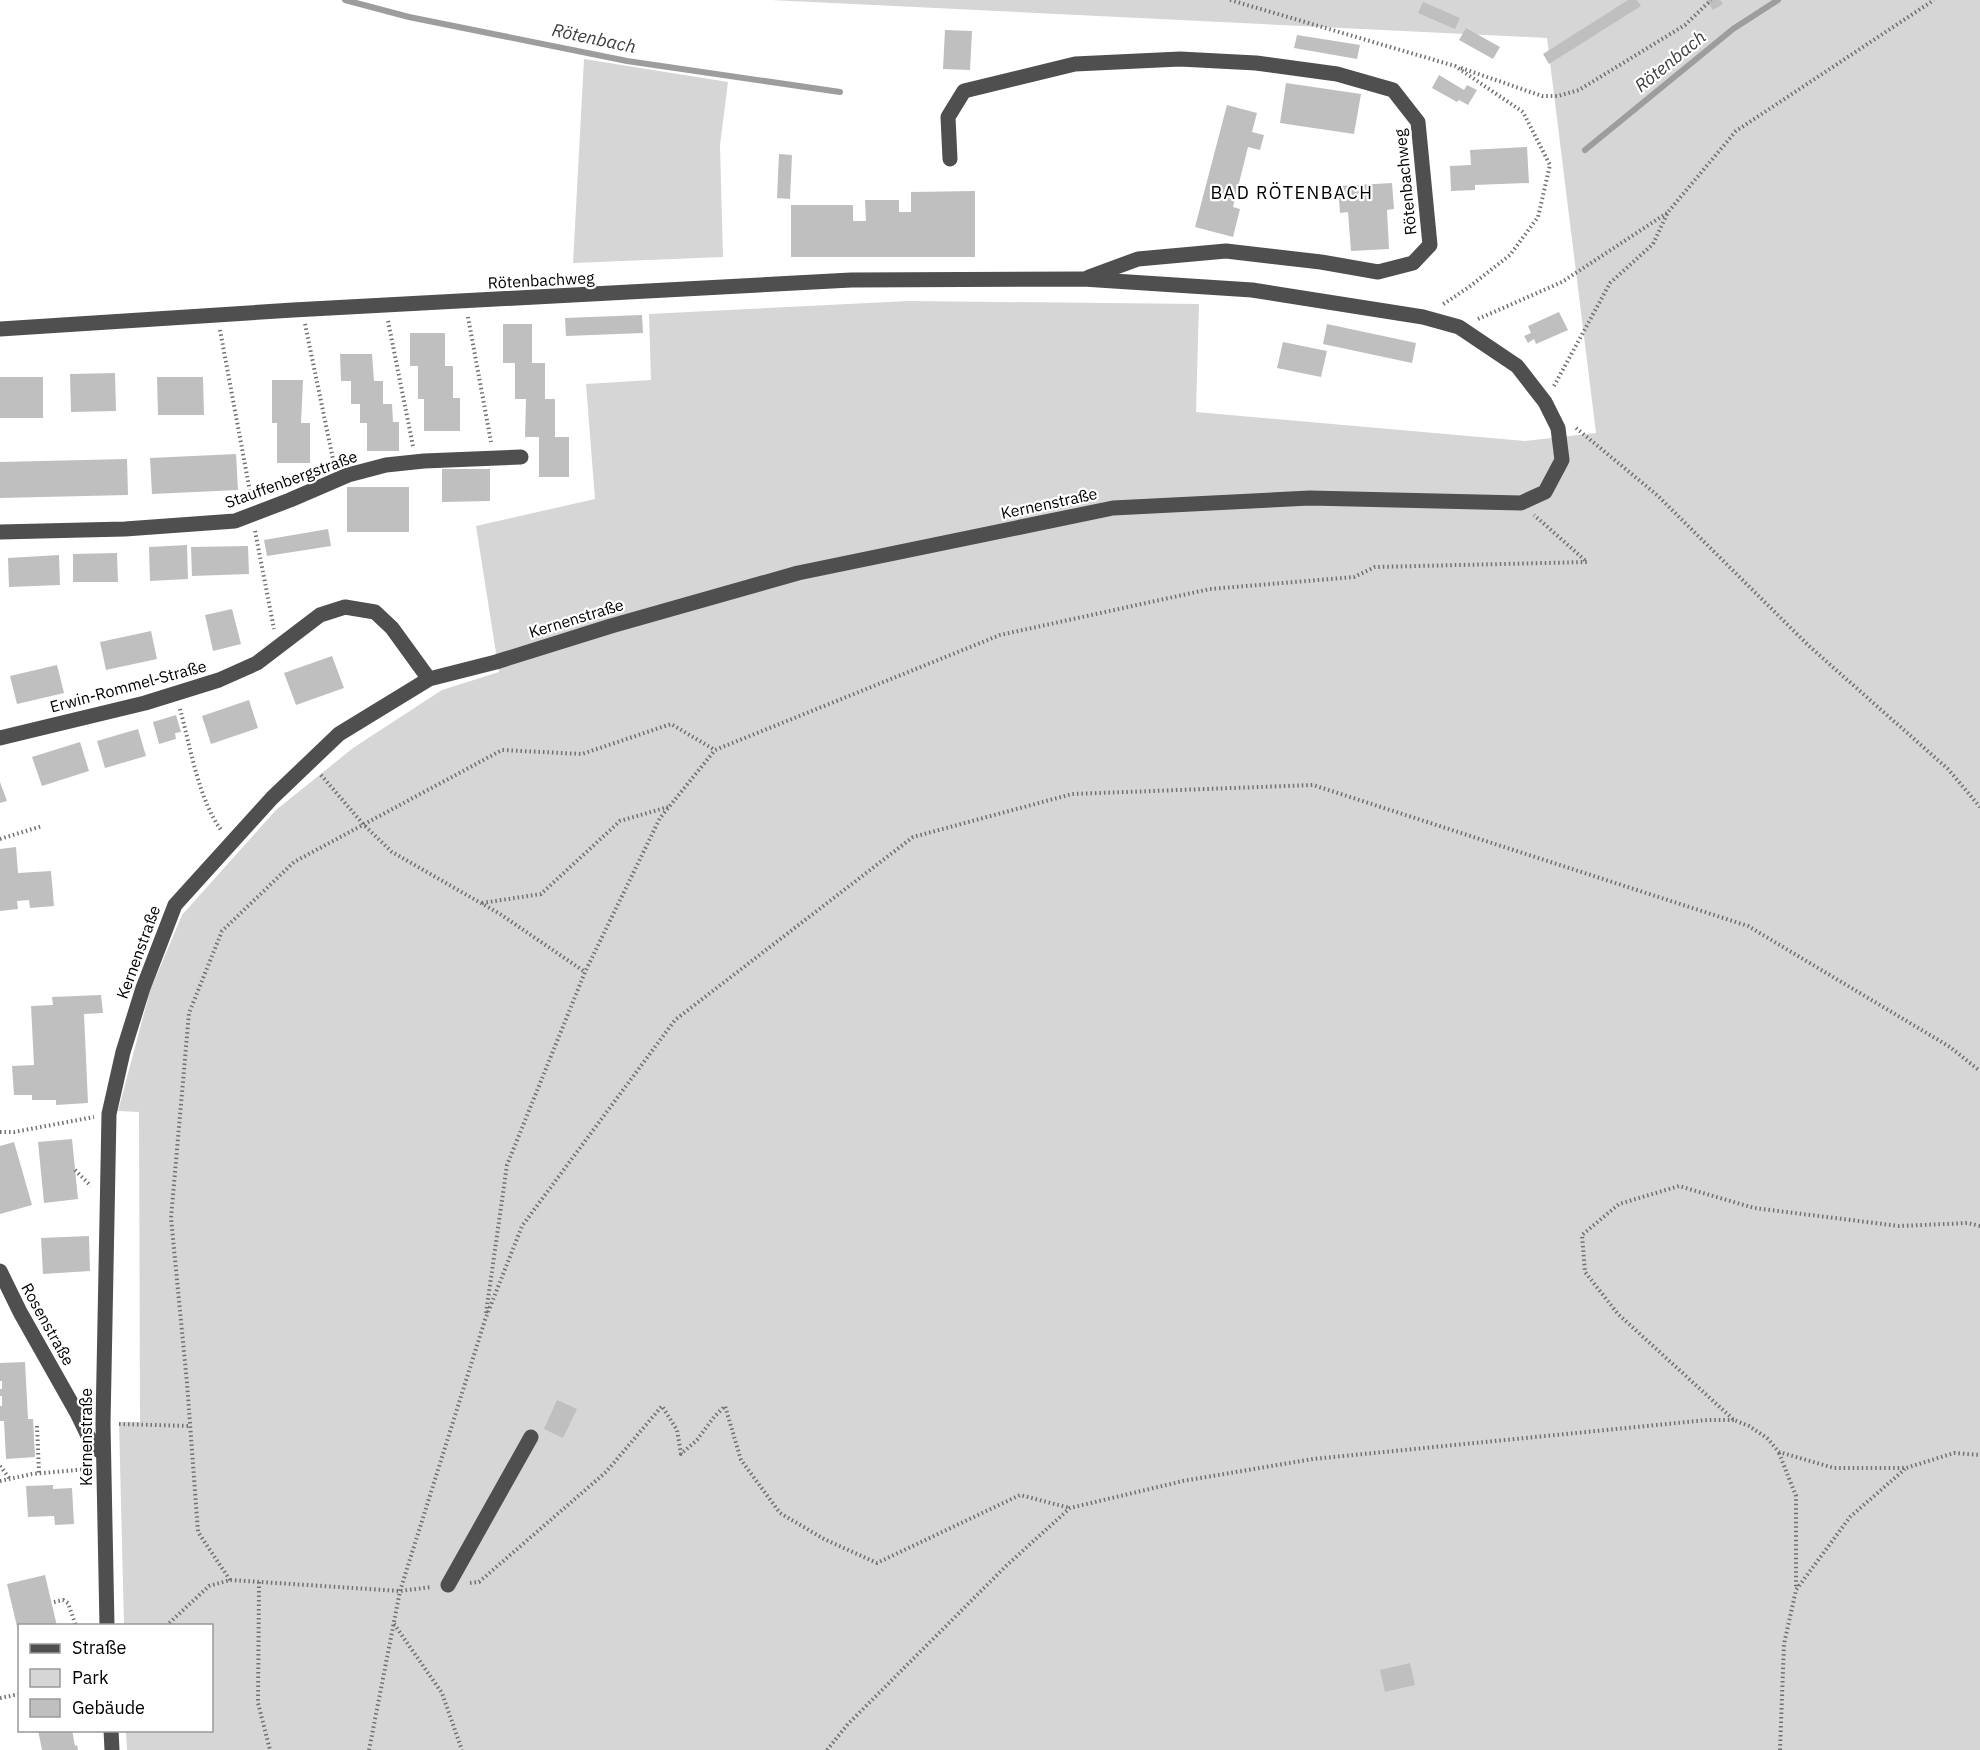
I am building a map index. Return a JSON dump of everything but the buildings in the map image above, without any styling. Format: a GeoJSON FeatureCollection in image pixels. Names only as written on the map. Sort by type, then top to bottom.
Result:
{"type":"FeatureCollection","features":[{"type":"Feature","properties":{"kind":"street","name":"Rötenbachweg"},"geometry":{"type":"LineString","coordinates":[[950,159],[948,117],[964,91],[1075,64],[1180,59],[1256,63],[1337,74],[1393,90],[1418,122],[1430,245],[1413,263],[1378,272],[1321,262],[1226,251],[1138,259],[1083,279]]}},
{"type":"Feature","properties":{"kind":"street","name":"Rötenbachweg"},"geometry":{"type":"LineString","coordinates":[[0,329],[301,309],[851,280],[1083,279],[1252,290],[1424,317]]}},
{"type":"Feature","properties":{"kind":"street"},"geometry":{"type":"LineString","coordinates":[[1424,317],[1459,327],[1517,366],[1545,402],[1558,428],[1562,460],[1545,492],[1521,503]]}},
{"type":"Feature","properties":{"kind":"street","name":"Stauffenbergstraße"},"geometry":{"type":"LineString","coordinates":[[0,532],[125,529],[235,521],[290,501],[348,475],[386,465],[521,457]]}},
{"type":"Feature","properties":{"kind":"street","name":"Kernenstraße"},"geometry":{"type":"LineString","coordinates":[[107,1624],[103,1424],[110,1114],[123,1052],[142,988],[175,905],[272,798],[339,734],[429,679],[496,662],[611,626],[798,573],[1113,508],[1311,498],[1521,503]]}},
{"type":"Feature","properties":{"kind":"street","name":"Erwin-Rommel-Straße"},"geometry":{"type":"LineString","coordinates":[[0,738],[145,703],[219,680],[257,663],[320,615],[345,607],[375,612],[392,628],[429,679]]}},
{"type":"Feature","properties":{"kind":"street","name":"Rosenstraße"},"geometry":{"type":"LineString","coordinates":[[0,1271],[93,1446],[104,1460]]}},
{"type":"Feature","properties":{"kind":"street"},"geometry":{"type":"LineString","coordinates":[[448,1585],[531,1437]]}},
{"type":"Feature","properties":{"kind":"street"},"geometry":{"type":"LineString","coordinates":[[111,1732],[112,1750]]}},
{"type":"Feature","properties":{"kind":"path"},"geometry":{"type":"LineString","coordinates":[[1230,0],[1455,66],[1542,96],[1558,96],[1580,90],[1685,25],[1711,0]]}},
{"type":"Feature","properties":{"kind":"path"},"geometry":{"type":"LineString","coordinates":[[1545,402],[1610,283],[1653,244],[1668,212],[1736,131],[1934,0]]}},
{"type":"Feature","properties":{"kind":"path"},"geometry":{"type":"LineString","coordinates":[[1424,317],[1469,287],[1510,255],[1539,217],[1550,165],[1523,112],[1455,66]]}},
{"type":"Feature","properties":{"kind":"path"},"geometry":{"type":"LineString","coordinates":[[1459,327],[1562,282],[1668,212]]}},
{"type":"Feature","properties":{"kind":"path"},"geometry":{"type":"LineString","coordinates":[[465,301],[494,458]]}},
{"type":"Feature","properties":{"kind":"path"},"geometry":{"type":"LineString","coordinates":[[385,305],[416,462]]}},
{"type":"Feature","properties":{"kind":"path"},"geometry":{"type":"LineString","coordinates":[[301,309],[338,479]]}},
{"type":"Feature","properties":{"kind":"path"},"geometry":{"type":"LineString","coordinates":[[217,316],[254,514],[254,530],[278,648]]}},
{"type":"Feature","properties":{"kind":"path"},"geometry":{"type":"LineString","coordinates":[[1571,423],[1657,495],[1809,646],[1948,769],[1980,807]]}},
{"type":"Feature","properties":{"kind":"path"},"geometry":{"type":"LineString","coordinates":[[485,1320],[507,1165],[585,972],[660,818],[715,750],[1000,635],[1210,589],[1354,577],[1375,567],[1587,562],[1521,503]]}},
{"type":"Feature","properties":{"kind":"path"},"geometry":{"type":"LineString","coordinates":[[176,693],[199,780],[213,820],[231,843]]}},
{"type":"Feature","properties":{"kind":"path"},"geometry":{"type":"LineString","coordinates":[[231,1580],[198,1532],[191,1426],[171,1218],[189,1013],[222,931],[294,862],[502,750],[582,754],[671,724],[715,750]]}},
{"type":"Feature","properties":{"kind":"path"},"geometry":{"type":"LineString","coordinates":[[309,762],[364,825],[392,852],[500,914],[585,972]]}},
{"type":"Feature","properties":{"kind":"path"},"geometry":{"type":"LineString","coordinates":[[369,1750],[400,1591],[485,1320],[522,1226],[675,1020],[913,837],[1072,794],[1313,785],[1748,926],[1950,1047],[1980,1071]]}},
{"type":"Feature","properties":{"kind":"path"},"geometry":{"type":"LineString","coordinates":[[482,903],[541,894],[620,821],[669,807]]}},
{"type":"Feature","properties":{"kind":"path"},"geometry":{"type":"LineString","coordinates":[[0,839],[42,826]]}},
{"type":"Feature","properties":{"kind":"path"},"geometry":{"type":"LineString","coordinates":[[0,1132],[14,1132],[110,1114]]}},
{"type":"Feature","properties":{"kind":"path"},"geometry":{"type":"LineString","coordinates":[[1780,1750],[1784,1644],[1796,1590],[1796,1496],[1779,1452],[1767,1438],[1749,1426],[1734,1420],[1618,1314],[1585,1272],[1582,1235],[1620,1204],[1679,1185],[1754,1208],[1899,1226],[1968,1223],[1980,1226]]}},
{"type":"Feature","properties":{"kind":"path"},"geometry":{"type":"LineString","coordinates":[[168,1624],[209,1586],[231,1580],[400,1591],[479,1582],[606,1472],[662,1406],[677,1430],[681,1454],[697,1440],[725,1406],[741,1460],[780,1513],[824,1539],[877,1563],[1020,1495],[1070,1509]]}},
{"type":"Feature","properties":{"kind":"path"},"geometry":{"type":"LineString","coordinates":[[827,1750],[848,1724],[1006,1566],[1070,1509],[1183,1481],[1313,1459],[1707,1420],[1734,1420]]}},
{"type":"Feature","properties":{"kind":"path"},"geometry":{"type":"LineString","coordinates":[[103,1424],[191,1426]]}},
{"type":"Feature","properties":{"kind":"path"},"geometry":{"type":"LineString","coordinates":[[37,1426],[39,1473]]}},
{"type":"Feature","properties":{"kind":"path"},"geometry":{"type":"LineString","coordinates":[[1779,1452],[1834,1468],[1906,1468],[1954,1453],[1980,1455]]}},
{"type":"Feature","properties":{"kind":"path"},"geometry":{"type":"LineString","coordinates":[[0,1481],[104,1460]]}},
{"type":"Feature","properties":{"kind":"path"},"geometry":{"type":"LineString","coordinates":[[0,1466],[10,1479]]}},
{"type":"Feature","properties":{"kind":"path"},"geometry":{"type":"LineString","coordinates":[[1796,1590],[1850,1517],[1906,1468]]}},
{"type":"Feature","properties":{"kind":"path"},"geometry":{"type":"LineString","coordinates":[[259,1582],[258,1703],[270,1750]]}},
{"type":"Feature","properties":{"kind":"path"},"geometry":{"type":"LineString","coordinates":[[54,1602],[63,1600],[68,1603],[75,1624]]}},
{"type":"Feature","properties":{"kind":"path"},"geometry":{"type":"LineString","coordinates":[[394,1623],[442,1693],[462,1750]]}},
{"type":"Feature","properties":{"kind":"path"},"geometry":{"type":"LineString","coordinates":[[0,1698],[18,1694]]}},
{"type":"Feature","properties":{"kind":"green space"},"geometry":{"type":"Polygon","coordinates":[[[771,0],[1980,0],[1980,1750],[127,1750],[126,1732],[213,1732],[213,1624],[124,1624],[119,1422],[140,1422],[139,1112],[118,1111],[150,991],[182,915],[276,810],[353,748],[442,690],[499,672],[476,526],[595,499],[586,384],[651,380],[649,314],[909,301],[1199,304],[1196,412],[1525,441],[1596,433],[1547,38],[771,0]]]}},
{"type":"Feature","properties":{"kind":"green space"},"geometry":{"type":"Polygon","coordinates":[[[584,59],[728,82],[720,145],[723,257],[573,263],[584,59]]]}},
{"type":"Feature","properties":{"kind":"waterway","name":"Rötenbach"},"geometry":{"type":"LineString","coordinates":[[345,0],[409,17],[627,61],[840,92]]}},
{"type":"Feature","properties":{"kind":"waterway","name":"Rötenbach"},"geometry":{"type":"LineString","coordinates":[[1585,150],[1733,29],[1778,0]]}},
{"type":"Feature","properties":{"kind":"district","name":"BAD RÖTENBACH"},"geometry":{"type":"Point","coordinates":[1292,192]}}]}
